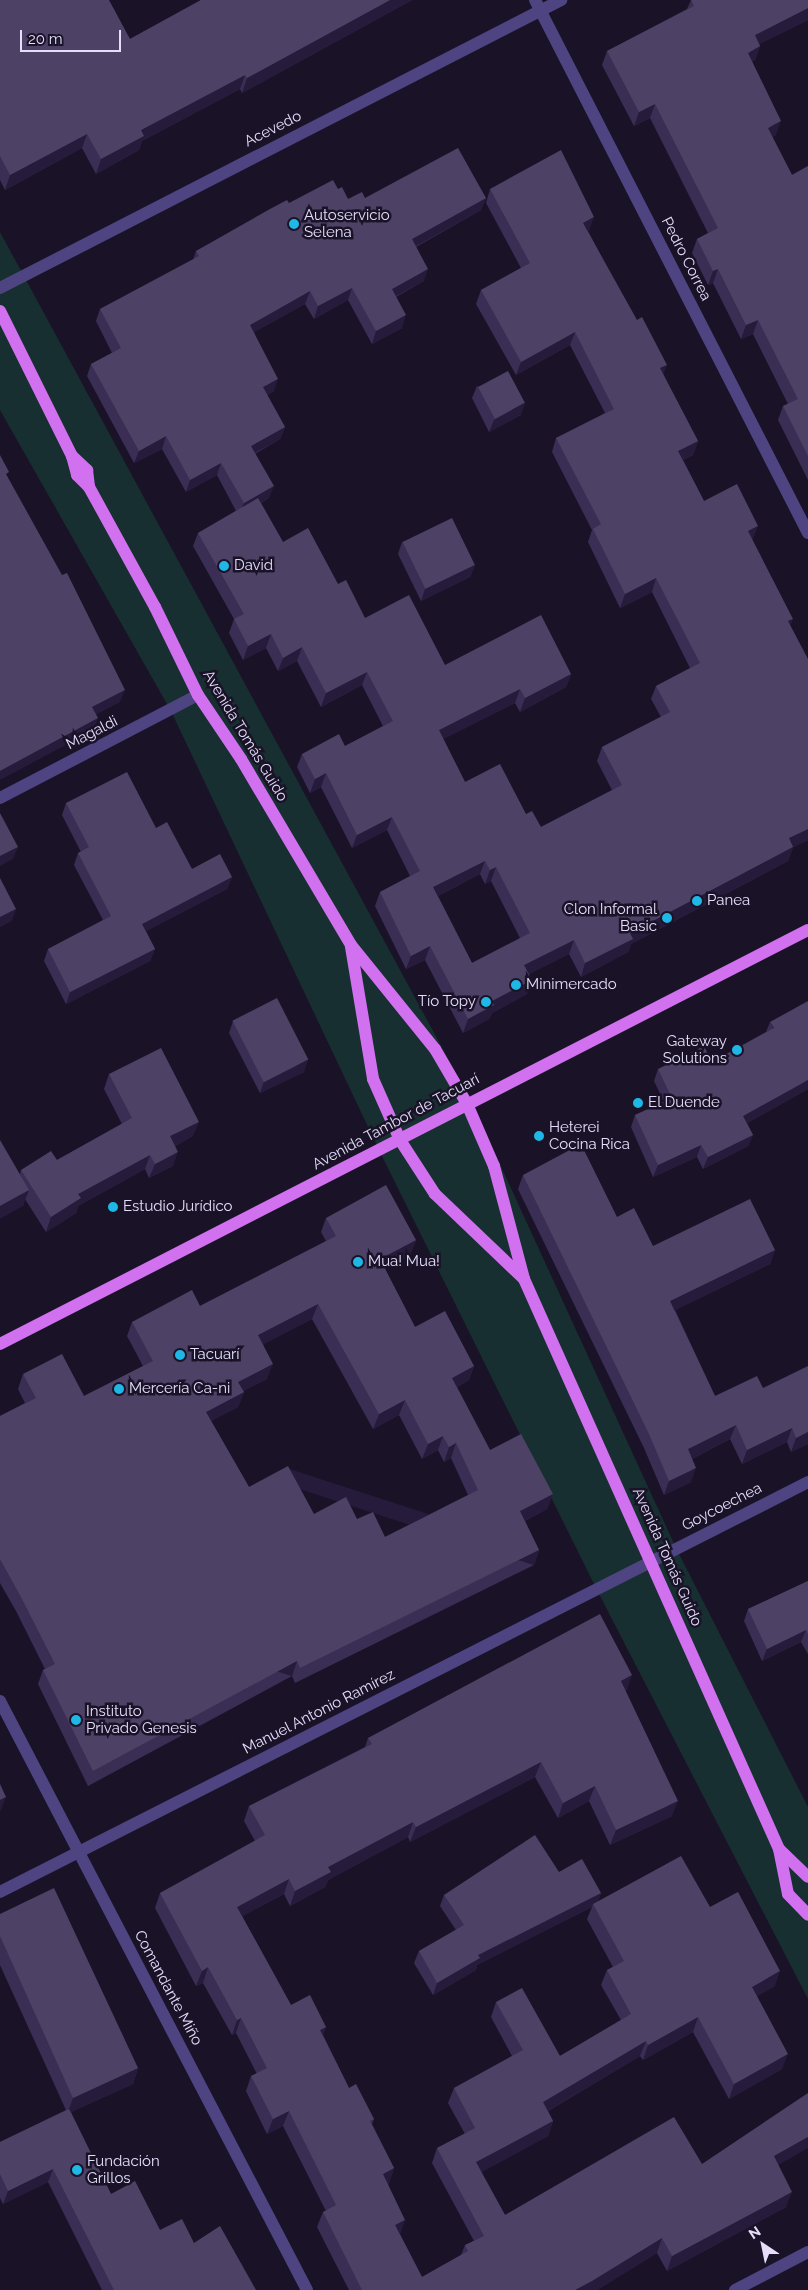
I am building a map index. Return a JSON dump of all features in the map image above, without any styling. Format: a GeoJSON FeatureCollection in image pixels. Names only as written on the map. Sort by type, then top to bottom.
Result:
{"type":"FeatureCollection","features":[{"type":"Feature","properties":{"kind":"main road","name":"Avenida Tomás Guido"},"geometry":{"type":"LineString","coordinates":[[0,311],[72,456],[77,475],[89,487],[155,607],[198,695],[241,759],[351,946],[435,1049],[467,1104],[494,1166],[524,1279],[652,1561],[779,1849],[788,1894],[808,1914]]}},
{"type":"Feature","properties":{"kind":"main road","name":"Avenida Tambor de Tacuarí"},"geometry":{"type":"LineString","coordinates":[[0,1344],[808,930]]}},
{"type":"Feature","properties":{"kind":"main road","name":"Avenida Tomás Guido"},"geometry":{"type":"LineString","coordinates":[[351,946],[374,1079],[400,1140],[435,1194],[524,1279]]}},
{"type":"Feature","properties":{"kind":"main road","name":"Avenida Tomás Guido"},"geometry":{"type":"LineString","coordinates":[[779,1849],[808,1877]]}},
{"type":"Feature","properties":{"kind":"street","name":"Acevedo"},"geometry":{"type":"LineString","coordinates":[[0,288],[538,5],[561,0]]}},
{"type":"Feature","properties":{"kind":"street","name":"Pedro Correa"},"geometry":{"type":"LineString","coordinates":[[538,5],[808,533]]}},
{"type":"Feature","properties":{"kind":"street","name":"Magaldi"},"geometry":{"type":"LineString","coordinates":[[0,798],[198,695]]}},
{"type":"Feature","properties":{"kind":"street","name":"Goycoechea"},"geometry":{"type":"LineString","coordinates":[[652,1561],[808,1482]]}},
{"type":"Feature","properties":{"kind":"street","name":"Manuel Antonio Ramírez"},"geometry":{"type":"LineString","coordinates":[[0,1892],[652,1561]]}},
{"type":"Feature","properties":{"kind":"street","name":"Comandante Miño"},"geometry":{"type":"LineString","coordinates":[[0,1701],[307,2290]]}},
{"type":"Feature","properties":{"kind":"street"},"geometry":{"type":"LineString","coordinates":[[735,2290],[808,2252]]}},
{"type":"Feature","properties":{"kind":"green space"},"geometry":{"type":"Polygon","coordinates":[[[0,232],[471,1101],[676,1548],[808,1807],[808,1999],[597,1590],[379,1150],[171,711],[0,410],[0,232]]]}},
{"type":"Feature","properties":{"kind":"building"},"geometry":{"type":"Polygon","coordinates":[[[0,0],[109,0],[130,39],[201,0],[390,0],[247,78],[245,75],[141,130],[144,136],[101,159],[87,134],[10,175],[0,156],[0,0]]]}},
{"type":"Feature","properties":{"kind":"building"},"geometry":{"type":"Polygon","coordinates":[[[691,0],[808,0],[808,8],[755,35],[760,46],[748,53],[781,121],[768,128],[792,175],[808,166],[808,456],[783,406],[798,399],[758,320],[746,325],[718,269],[713,271],[697,239],[718,228],[655,104],[639,112],[607,51],[694,6],[691,0]]]}},
{"type":"Feature","properties":{"kind":"building"},"geometry":{"type":"Polygon","coordinates":[[[458,148],[486,198],[412,239],[428,269],[392,289],[406,315],[376,331],[352,288],[318,306],[310,291],[250,325],[278,379],[263,387],[285,427],[251,446],[274,486],[244,503],[221,463],[190,480],[166,436],[139,451],[91,364],[121,348],[100,309],[199,256],[196,251],[287,200],[289,203],[333,180],[338,189],[342,187],[348,199],[362,192],[365,198],[458,148]]]}},
{"type":"Feature","properties":{"kind":"building"},"geometry":{"type":"Polygon","coordinates":[[[561,150],[594,217],[583,223],[637,320],[642,317],[667,365],[660,368],[698,441],[678,451],[704,501],[737,484],[758,526],[748,531],[793,619],[788,621],[808,659],[808,829],[789,838],[793,847],[630,933],[633,939],[585,963],[574,940],[524,965],[532,980],[492,1001],[494,1005],[468,1019],[430,946],[411,956],[380,892],[420,871],[392,817],[357,835],[326,773],[315,779],[302,754],[339,734],[345,746],[393,721],[367,672],[326,693],[302,647],[283,658],[271,634],[248,646],[234,619],[244,614],[198,533],[258,498],[283,542],[308,528],[338,584],[346,580],[365,618],[409,595],[445,665],[541,615],[571,674],[525,698],[520,689],[439,730],[465,782],[500,764],[526,814],[532,811],[541,827],[622,785],[602,747],[670,712],[656,686],[700,663],[656,578],[625,594],[593,529],[601,524],[556,438],[614,409],[575,332],[521,362],[481,290],[530,263],[490,189],[561,150]],[[485,861],[433,887],[472,963],[530,933],[496,867],[490,870],[485,861]]]}},
{"type":"Feature","properties":{"kind":"building"},"geometry":{"type":"Polygon","coordinates":[[[508,371],[525,403],[495,419],[478,387],[508,371]]]}},
{"type":"Feature","properties":{"kind":"building"},"geometry":{"type":"Polygon","coordinates":[[[0,455],[9,472],[6,474],[62,575],[67,573],[125,690],[92,707],[98,718],[0,771],[0,455]]]}},
{"type":"Feature","properties":{"kind":"building"},"geometry":{"type":"Polygon","coordinates":[[[452,518],[475,565],[425,589],[403,542],[452,518]]]}},
{"type":"Feature","properties":{"kind":"building"},"geometry":{"type":"Polygon","coordinates":[[[127,772],[156,828],[167,822],[192,869],[220,854],[232,877],[142,924],[155,949],[70,992],[48,949],[111,916],[78,853],[89,847],[66,803],[127,772]]]}},
{"type":"Feature","properties":{"kind":"building"},"geometry":{"type":"Polygon","coordinates":[[[0,813],[18,847],[0,856],[0,813]]]}},
{"type":"Feature","properties":{"kind":"building"},"geometry":{"type":"Polygon","coordinates":[[[0,878],[16,909],[0,917],[0,878]]]}},
{"type":"Feature","properties":{"kind":"building"},"geometry":{"type":"Polygon","coordinates":[[[277,998],[308,1059],[264,1082],[232,1021],[277,998]]]}},
{"type":"Feature","properties":{"kind":"building"},"geometry":{"type":"Polygon","coordinates":[[[808,1001],[808,1080],[743,1116],[753,1135],[708,1157],[701,1145],[658,1165],[635,1115],[672,1098],[658,1069],[704,1046],[712,1062],[774,1028],[770,1022],[808,1001]]]}},
{"type":"Feature","properties":{"kind":"building"},"geometry":{"type":"Polygon","coordinates":[[[161,1048],[199,1122],[170,1136],[178,1152],[155,1164],[150,1155],[78,1194],[81,1198],[51,1217],[21,1170],[51,1151],[57,1160],[132,1118],[109,1074],[161,1048]]]}},
{"type":"Feature","properties":{"kind":"building"},"geometry":{"type":"Polygon","coordinates":[[[0,1140],[29,1190],[0,1206],[0,1140]]]}},
{"type":"Feature","properties":{"kind":"building"},"geometry":{"type":"Polygon","coordinates":[[[581,1144],[617,1217],[634,1208],[653,1246],[750,1199],[775,1250],[670,1301],[715,1396],[757,1376],[763,1388],[808,1366],[808,1432],[796,1438],[792,1428],[747,1450],[736,1425],[688,1449],[696,1468],[669,1481],[649,1434],[523,1175],[581,1144]]]}},
{"type":"Feature","properties":{"kind":"building"},"geometry":{"type":"Polygon","coordinates":[[[386,1185],[416,1240],[380,1259],[415,1327],[445,1311],[474,1366],[452,1378],[490,1450],[521,1434],[553,1494],[520,1511],[539,1550],[300,1668],[297,1661],[93,1771],[43,1670],[55,1664],[0,1559],[0,1416],[36,1398],[23,1374],[62,1354],[84,1396],[153,1361],[132,1322],[192,1290],[200,1306],[336,1236],[326,1218],[386,1185]],[[318,1304],[258,1335],[273,1364],[238,1382],[244,1392],[206,1412],[249,1487],[288,1466],[314,1514],[346,1497],[357,1519],[373,1512],[385,1537],[478,1490],[456,1443],[449,1447],[443,1436],[428,1444],[405,1400],[379,1414],[318,1304]]]}},
{"type":"Feature","properties":{"kind":"building"},"geometry":{"type":"Polygon","coordinates":[[[808,1581],[808,1634],[806,1630],[767,1649],[748,1609],[808,1581]]]}},
{"type":"Feature","properties":{"kind":"building"},"geometry":{"type":"Polygon","coordinates":[[[600,1614],[632,1675],[621,1681],[678,1801],[616,1830],[595,1786],[563,1803],[541,1762],[416,1827],[413,1822],[328,1867],[331,1872],[295,1891],[289,1879],[237,1907],[291,2005],[310,1995],[326,2027],[320,2030],[349,2088],[356,2084],[374,2119],[370,2121],[394,2168],[383,2174],[405,2220],[395,2225],[422,2277],[468,2251],[465,2245],[484,2236],[437,2148],[475,2128],[454,2088],[523,2050],[496,2002],[522,1988],[560,2056],[631,2014],[607,1970],[624,1961],[593,1904],[681,1856],[710,1907],[738,1892],[780,1971],[752,1987],[788,2054],[734,2084],[698,2017],[648,2045],[646,2041],[543,2102],[553,2121],[476,2162],[505,2215],[674,2117],[702,2164],[808,2093],[808,2137],[774,2156],[792,2192],[672,2256],[662,2238],[575,2290],[362,2290],[323,2212],[336,2205],[289,2111],[273,2119],[251,2076],[267,2068],[241,2018],[237,2020],[208,1967],[202,1971],[160,1893],[265,1835],[249,1806],[372,1744],[368,1738],[600,1614]]]}},
{"type":"Feature","properties":{"kind":"building"},"geometry":{"type":"Polygon","coordinates":[[[0,1784],[6,1797],[0,1800],[0,1784]]]}},
{"type":"Feature","properties":{"kind":"building"},"geometry":{"type":"Polygon","coordinates":[[[535,1835],[559,1872],[582,1859],[601,1893],[478,1955],[480,1958],[437,1983],[419,1951],[464,1925],[444,1895],[535,1835]]]}},
{"type":"Feature","properties":{"kind":"building"},"geometry":{"type":"Polygon","coordinates":[[[54,1888],[138,2068],[73,2098],[0,1936],[0,1914],[54,1888]]]}},
{"type":"Feature","properties":{"kind":"building"},"geometry":{"type":"Polygon","coordinates":[[[69,2109],[111,2194],[135,2181],[160,2230],[182,2219],[194,2243],[220,2226],[256,2290],[114,2290],[53,2169],[8,2191],[0,2174],[0,2142],[69,2109]]]}},
{"type":"Feature","properties":{"kind":"place","name":"Autoservicio Selena"},"geometry":{"type":"Point","coordinates":[294,224]}},
{"type":"Feature","properties":{"kind":"place","name":"David"},"geometry":{"type":"Point","coordinates":[224,566]}},
{"type":"Feature","properties":{"kind":"place","name":"Panea"},"geometry":{"type":"Point","coordinates":[697,901]}},
{"type":"Feature","properties":{"kind":"place","name":"Clon Informal Basic"},"geometry":{"type":"Point","coordinates":[667,918]}},
{"type":"Feature","properties":{"kind":"place","name":"Minimercado"},"geometry":{"type":"Point","coordinates":[516,985]}},
{"type":"Feature","properties":{"kind":"place","name":"Tío Topy"},"geometry":{"type":"Point","coordinates":[486,1002]}},
{"type":"Feature","properties":{"kind":"place","name":"Gateway Solutions"},"geometry":{"type":"Point","coordinates":[737,1050]}},
{"type":"Feature","properties":{"kind":"place","name":"El Duende"},"geometry":{"type":"Point","coordinates":[638,1103]}},
{"type":"Feature","properties":{"kind":"place","name":"Heterei Cocina Rica"},"geometry":{"type":"Point","coordinates":[539,1136]}},
{"type":"Feature","properties":{"kind":"place","name":"Estudio Jurídico"},"geometry":{"type":"Point","coordinates":[113,1207]}},
{"type":"Feature","properties":{"kind":"place","name":"Mua! Mua!"},"geometry":{"type":"Point","coordinates":[358,1262]}},
{"type":"Feature","properties":{"kind":"place","name":"Tacuarí"},"geometry":{"type":"Point","coordinates":[180,1355]}},
{"type":"Feature","properties":{"kind":"place","name":"Mercería Ca-ni"},"geometry":{"type":"Point","coordinates":[119,1389]}},
{"type":"Feature","properties":{"kind":"place","name":"Instituto Privado Genesis"},"geometry":{"type":"Point","coordinates":[76,1720]}},
{"type":"Feature","properties":{"kind":"place","name":"Fundación Grillos"},"geometry":{"type":"Point","coordinates":[77,2170]}}]}
